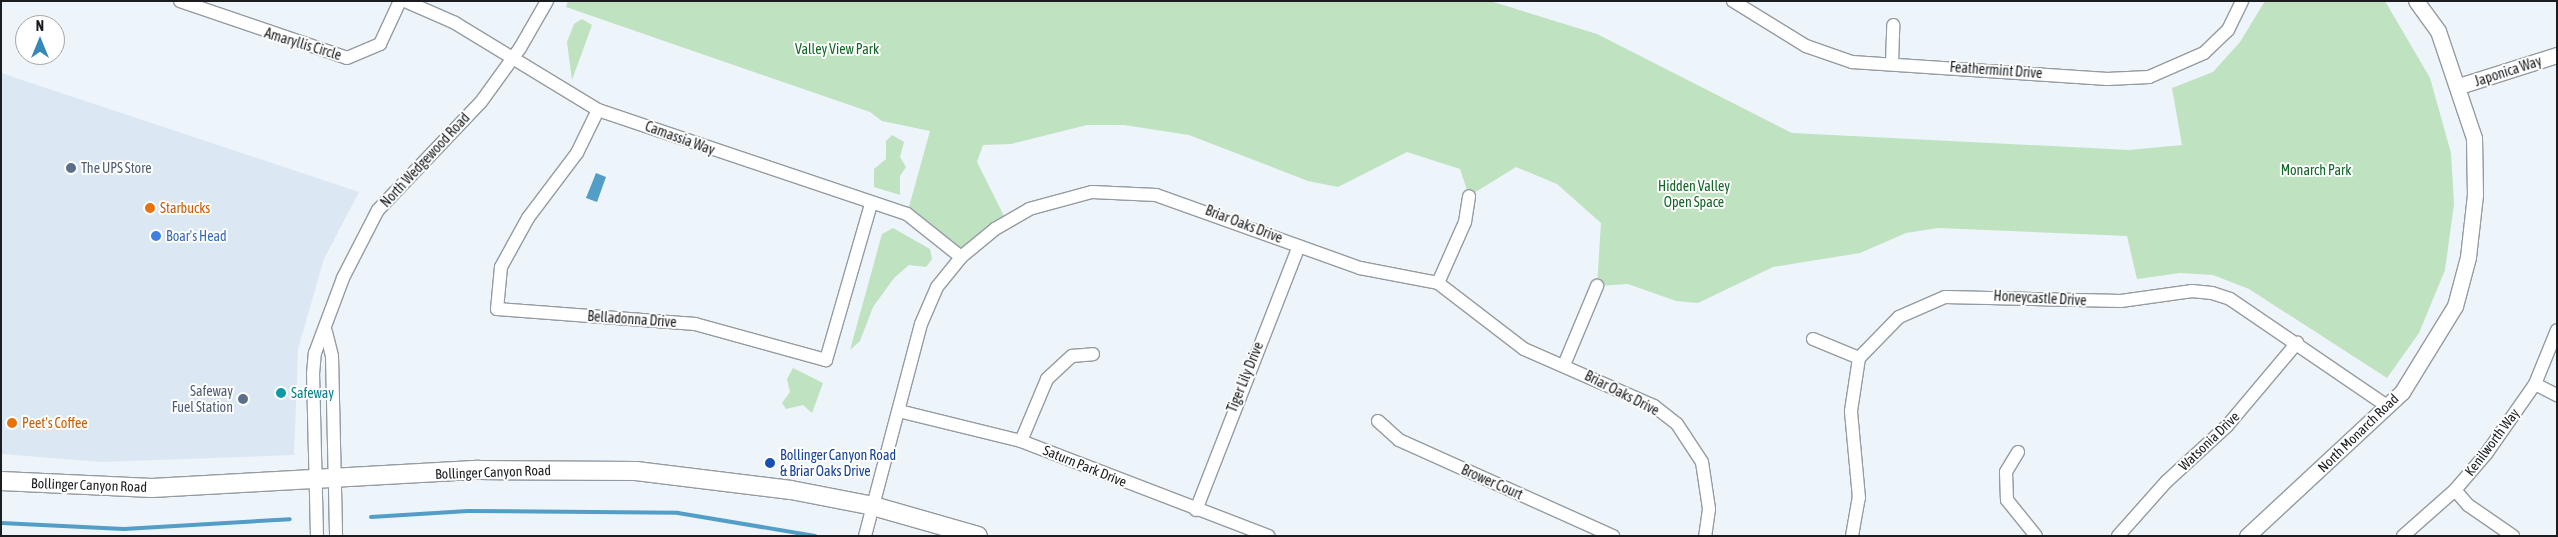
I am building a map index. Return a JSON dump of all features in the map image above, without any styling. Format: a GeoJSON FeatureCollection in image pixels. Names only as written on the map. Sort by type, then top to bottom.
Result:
{"type":"FeatureCollection","features":[{"type":"Feature","properties":{"kind":"main road","name":"Bollinger Canyon Road"},"geometry":{"type":"LineString","coordinates":[[1,481],[152,488],[336,480],[479,470],[636,471],[710,477],[873,506],[978,536]]}},
{"type":"Feature","properties":{"kind":"street","name":"Amaryllis Circle"},"geometry":{"type":"LineString","coordinates":[[180,1],[347,58],[380,44],[400,1]]}},
{"type":"Feature","properties":{"kind":"street","name":"Camassia Way"},"geometry":{"type":"LineString","coordinates":[[405,1],[455,23],[598,110],[871,204],[907,214],[961,257]]}},
{"type":"Feature","properties":{"kind":"street","name":"North Wedgewood Road"},"geometry":{"type":"LineString","coordinates":[[317,536],[313,374],[315,353],[326,332],[343,278],[378,210],[481,102],[513,60],[547,1]]}},
{"type":"Feature","properties":{"kind":"street","name":"Feathermint Drive"},"geometry":{"type":"LineString","coordinates":[[1733,1],[1806,46],[1852,62],[1892,63],[2107,79],[2149,77],[2204,54],[2228,30],[2242,1]]}},
{"type":"Feature","properties":{"kind":"street","name":"North Monarch Road"},"geometry":{"type":"LineString","coordinates":[[2253,534],[2387,406],[2433,348],[2455,306],[2468,257],[2476,164],[2459,86],[2438,31],[2416,1]]}},
{"type":"Feature","properties":{"kind":"street"},"geometry":{"type":"LineString","coordinates":[[1892,63],[1893,25]]}},
{"type":"Feature","properties":{"kind":"street","name":"Japonica Way"},"geometry":{"type":"LineString","coordinates":[[2459,86],[2557,55]]}},
{"type":"Feature","properties":{"kind":"street","name":"Belladonna Drive"},"geometry":{"type":"LineString","coordinates":[[598,110],[577,153],[528,218],[502,266],[497,309],[695,324],[826,360],[871,204]]}},
{"type":"Feature","properties":{"kind":"street","name":"Briar Oaks Drive"},"geometry":{"type":"LineString","coordinates":[[865,536],[921,324],[937,287],[961,257],[995,229],[1028,209],[1092,192],[1156,195],[1360,268],[1438,283],[1524,349],[1654,406],[1684,432],[1702,462],[1707,485],[1705,536]]}},
{"type":"Feature","properties":{"kind":"street"},"geometry":{"type":"LineString","coordinates":[[1438,283],[1465,222],[1469,196]]}},
{"type":"Feature","properties":{"kind":"street","name":"Tiger Lily Drive"},"geometry":{"type":"LineString","coordinates":[[1196,510],[1299,246]]}},
{"type":"Feature","properties":{"kind":"street"},"geometry":{"type":"LineString","coordinates":[[1564,365],[1597,286]]}},
{"type":"Feature","properties":{"kind":"street","name":"Honeycastle Drive"},"geometry":{"type":"LineString","coordinates":[[1859,358],[1899,317],[1921,304],[1969,294],[2121,301],[2192,291],[2212,293],[2230,299],[2387,406]]}},
{"type":"Feature","properties":{"kind":"street","name":"Kenilworth Way"},"geometry":{"type":"LineString","coordinates":[[2402,536],[2455,490],[2535,384],[2557,330]]}},
{"type":"Feature","properties":{"kind":"street"},"geometry":{"type":"LineString","coordinates":[[326,332],[332,356],[336,536]]}},
{"type":"Feature","properties":{"kind":"street"},"geometry":{"type":"LineString","coordinates":[[1814,339],[1859,358],[1852,411],[1859,498],[1852,536]]}},
{"type":"Feature","properties":{"kind":"street","name":"Watsonia Drive"},"geometry":{"type":"LineString","coordinates":[[2118,536],[2166,482],[2227,426],[2297,343]]}},
{"type":"Feature","properties":{"kind":"street"},"geometry":{"type":"LineString","coordinates":[[1021,441],[1047,379],[1072,356],[1093,354]]}},
{"type":"Feature","properties":{"kind":"street"},"geometry":{"type":"LineString","coordinates":[[2535,384],[2557,395]]}},
{"type":"Feature","properties":{"kind":"street","name":"Saturn Park Drive"},"geometry":{"type":"LineString","coordinates":[[899,411],[1021,441],[1196,510],[1268,536]]}},
{"type":"Feature","properties":{"kind":"street","name":"Brower Court"},"geometry":{"type":"LineString","coordinates":[[1378,421],[1399,440],[1613,536]]}},
{"type":"Feature","properties":{"kind":"street"},"geometry":{"type":"LineString","coordinates":[[2018,452],[2006,472],[2007,500],[2036,536]]}},
{"type":"Feature","properties":{"kind":"street"},"geometry":{"type":"LineString","coordinates":[[2455,490],[2468,505],[2513,536]]}},
{"type":"Feature","properties":{"kind":"shaded area"},"geometry":{"type":"Polygon","coordinates":[[[1,73],[359,192],[324,259],[298,349],[294,455],[101,462],[1,454],[1,73]]]}},
{"type":"Feature","properties":{"kind":"green space","name":"Hidden Valley Open Space"},"geometry":{"type":"Polygon","coordinates":[[[568,1],[1490,1],[1597,34],[1792,133],[2129,150],[2182,145],[2172,88],[2213,72],[2240,42],[2265,1],[2385,1],[2430,78],[2451,153],[2454,204],[2445,270],[2419,333],[2387,378],[2249,289],[2213,275],[2180,273],[2137,279],[2127,236],[1938,228],[1906,233],[1860,253],[1773,267],[1698,303],[1676,301],[1628,284],[1597,286],[1601,223],[1557,184],[1516,167],[1469,196],[1460,169],[1407,152],[1338,187],[1308,181],[1189,135],[1124,125],[1087,125],[1011,144],[983,145],[977,162],[1007,222],[961,257],[907,214],[930,131],[882,121],[870,112],[566,7],[568,1]]]}},
{"type":"Feature","properties":{"kind":"green space"},"geometry":{"type":"Polygon","coordinates":[[[582,19],[592,25],[572,80],[567,42],[574,24],[582,19]]]}},
{"type":"Feature","properties":{"kind":"green space"},"geometry":{"type":"Polygon","coordinates":[[[892,135],[904,142],[900,157],[906,167],[900,176],[900,195],[874,187],[874,169],[886,159],[886,141],[892,135]]]}},
{"type":"Feature","properties":{"kind":"green space"},"geometry":{"type":"Polygon","coordinates":[[[893,228],[930,249],[932,259],[926,267],[909,265],[894,278],[873,307],[860,341],[850,350],[882,234],[893,228]]]}},
{"type":"Feature","properties":{"kind":"green space"},"geometry":{"type":"Polygon","coordinates":[[[793,368],[823,383],[812,413],[803,405],[786,409],[782,403],[790,392],[787,379],[793,368]]]}},
{"type":"Feature","properties":{"kind":"water"},"geometry":{"type":"Polygon","coordinates":[[[596,173],[606,177],[597,202],[586,198],[596,173]]]}},
{"type":"Feature","properties":{"kind":"waterway"},"geometry":{"type":"LineString","coordinates":[[371,517],[468,511],[678,513],[815,536]]}},
{"type":"Feature","properties":{"kind":"waterway"},"geometry":{"type":"LineString","coordinates":[[1,523],[124,529],[290,519]]}},
{"type":"Feature","properties":{"kind":"place","name":"The UPS Store"},"geometry":{"type":"Point","coordinates":[71,168]}},
{"type":"Feature","properties":{"kind":"place","name":"Starbucks"},"geometry":{"type":"Point","coordinates":[150,208]}},
{"type":"Feature","properties":{"kind":"place","name":"Boar's Head"},"geometry":{"type":"Point","coordinates":[156,236]}},
{"type":"Feature","properties":{"kind":"place","name":"Safeway"},"geometry":{"type":"Point","coordinates":[281,393]}},
{"type":"Feature","properties":{"kind":"place","name":"Safeway Fuel Station"},"geometry":{"type":"Point","coordinates":[243,399]}},
{"type":"Feature","properties":{"kind":"place","name":"Peet's Coffee"},"geometry":{"type":"Point","coordinates":[12,423]}},
{"type":"Feature","properties":{"kind":"place","name":"Bollinger Canyon Road & Briar Oaks Drive"},"geometry":{"type":"Point","coordinates":[770,463]}},
{"type":"Feature","properties":{"kind":"park label","name":"Valley View Park"},"geometry":{"type":"Point","coordinates":[837,49]}},
{"type":"Feature","properties":{"kind":"park label","name":"Monarch Park"},"geometry":{"type":"Point","coordinates":[2316,170]}}]}
